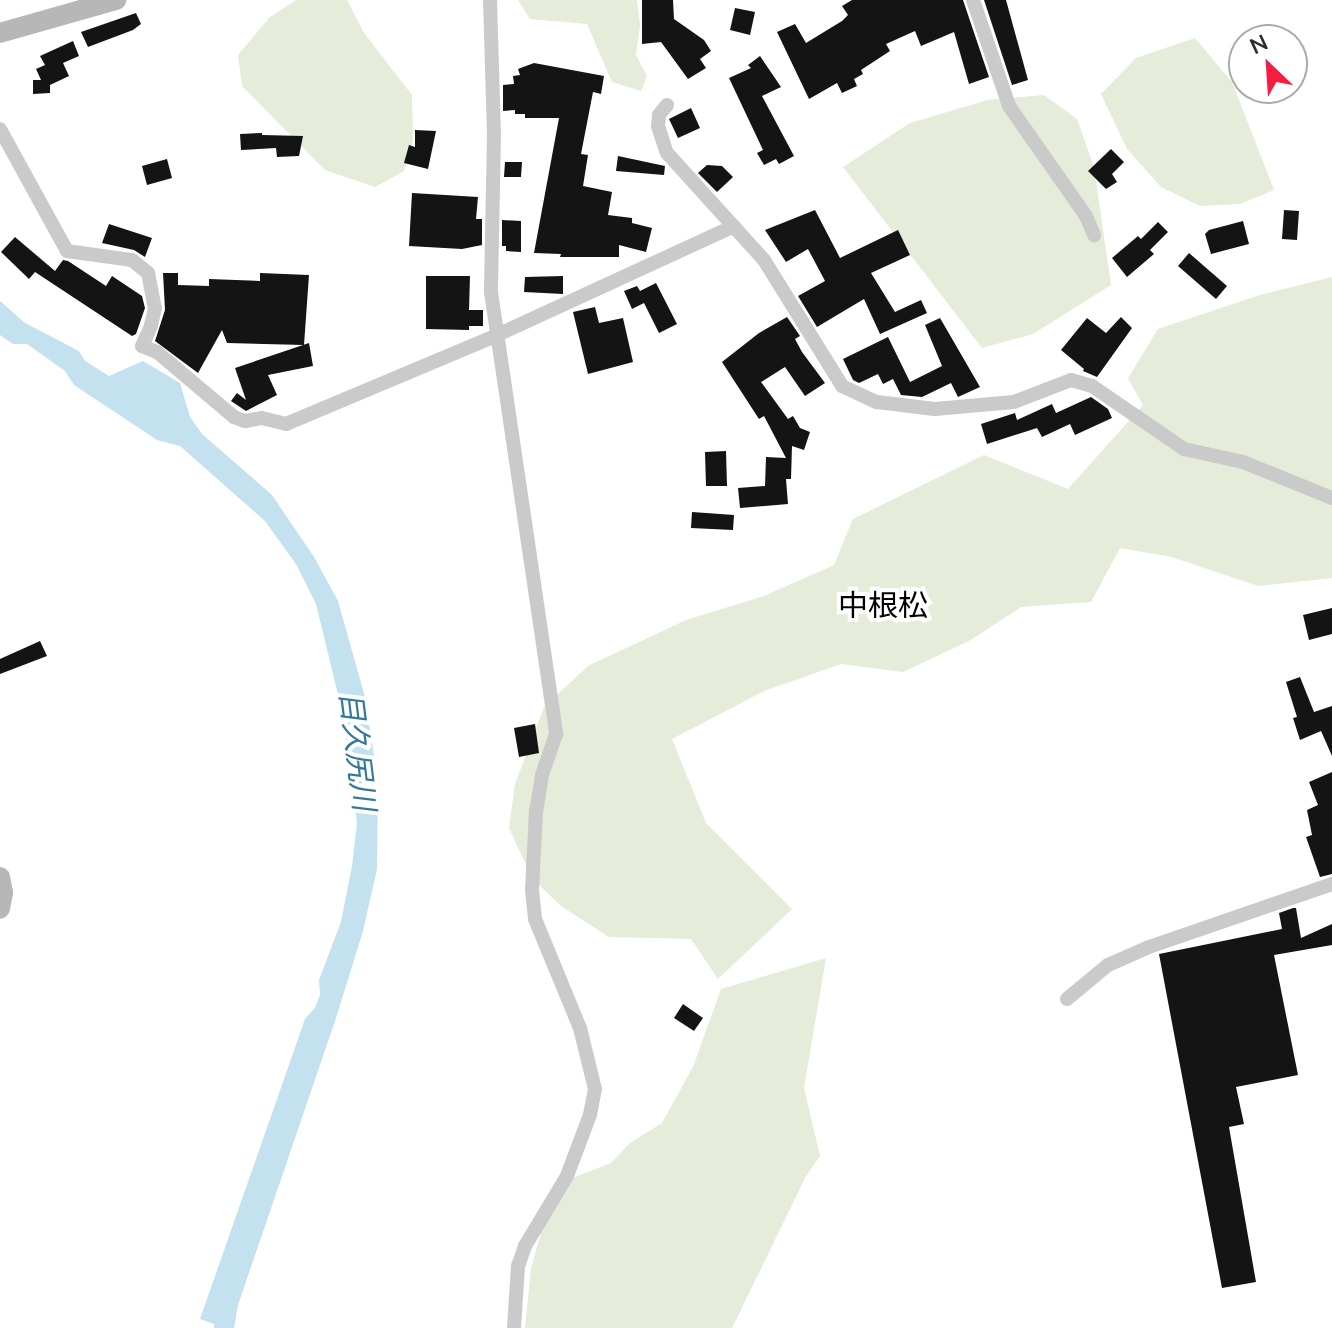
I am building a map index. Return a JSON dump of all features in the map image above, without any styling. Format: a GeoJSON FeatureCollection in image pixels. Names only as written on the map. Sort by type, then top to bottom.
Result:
{"type":"FeatureCollection","features":[{"type":"Feature","properties":{"kind":"street"},"geometry":{"type":"LineString","coordinates":[[0,33],[116,0]]}},
{"type":"Feature","properties":{"kind":"street"},"geometry":{"type":"LineString","coordinates":[[490,0],[494,133],[491,292],[495,336],[556,734],[542,775],[536,811],[532,890],[535,919],[580,1028],[595,1089],[590,1115],[567,1176],[525,1246],[518,1266],[514,1328]]}},
{"type":"Feature","properties":{"kind":"street"},"geometry":{"type":"LineString","coordinates":[[973,0],[1009,106],[1086,216],[1094,235]]}},
{"type":"Feature","properties":{"kind":"street"},"geometry":{"type":"LineString","coordinates":[[667,105],[659,115],[658,126],[667,153],[764,260],[842,386],[877,402],[935,409],[1014,402],[1071,380],[1092,386],[1184,449],[1243,462],[1332,498]]}},
{"type":"Feature","properties":{"kind":"street"},"geometry":{"type":"LineString","coordinates":[[0,129],[67,251],[132,260],[148,273],[155,308],[142,346],[157,352],[234,417],[245,421],[262,418],[286,424],[495,336],[734,226]]}},
{"type":"Feature","properties":{"kind":"street"},"geometry":{"type":"LineString","coordinates":[[0,877],[3,893],[0,909]]}},
{"type":"Feature","properties":{"kind":"street"},"geometry":{"type":"LineString","coordinates":[[1067,999],[1108,965],[1149,947],[1332,884]]}},
{"type":"Feature","properties":{"kind":"green space"},"geometry":{"type":"Polygon","coordinates":[[[296,0],[347,0],[364,33],[412,95],[413,141],[404,171],[375,187],[325,170],[242,86],[238,55],[270,17],[296,0]]]}},
{"type":"Feature","properties":{"kind":"green space"},"geometry":{"type":"Polygon","coordinates":[[[518,0],[637,0],[640,25],[636,55],[647,76],[641,91],[612,82],[587,24],[530,19],[518,0]]]}},
{"type":"Feature","properties":{"kind":"green space"},"geometry":{"type":"Polygon","coordinates":[[[1195,38],[1228,77],[1228,104],[1241,104],[1274,190],[1240,204],[1200,206],[1161,187],[1127,149],[1101,94],[1136,58],[1195,38]]]}},
{"type":"Feature","properties":{"kind":"green space"},"geometry":{"type":"Polygon","coordinates":[[[1044,95],[1077,119],[1094,167],[1111,285],[1033,334],[982,348],[843,167],[910,123],[988,100],[1044,95]]]}},
{"type":"Feature","properties":{"kind":"green space"},"geometry":{"type":"Polygon","coordinates":[[[1332,277],[1332,578],[1258,586],[1172,557],[1120,548],[1091,602],[1021,607],[969,641],[903,672],[841,664],[764,691],[672,739],[706,823],[792,909],[718,979],[691,939],[609,937],[561,906],[532,878],[509,828],[515,784],[544,707],[588,666],[686,620],[764,596],[834,565],[853,519],[984,455],[1068,489],[1143,405],[1128,378],[1158,329],[1260,295],[1332,277]]]}},
{"type":"Feature","properties":{"kind":"green space"},"geometry":{"type":"Polygon","coordinates":[[[826,958],[804,1088],[820,1156],[806,1176],[732,1328],[525,1328],[531,1269],[545,1218],[572,1178],[611,1163],[630,1143],[662,1123],[693,1067],[721,989],[826,958]]]}},
{"type":"Feature","properties":{"kind":"water","name":"目久尻川"},"geometry":{"type":"Polygon","coordinates":[[[0,301],[25,323],[79,351],[85,361],[109,376],[143,361],[180,383],[190,417],[202,434],[272,495],[314,557],[338,601],[365,697],[378,782],[377,869],[363,931],[336,1018],[238,1305],[234,1328],[214,1328],[214,1324],[200,1319],[305,1019],[315,1008],[320,995],[319,980],[341,922],[352,866],[357,823],[343,715],[316,604],[296,564],[265,521],[180,446],[157,440],[74,385],[65,371],[27,344],[13,344],[0,335],[0,301]]]}},
{"type":"Feature","properties":{"kind":"building"},"geometry":{"type":"Polygon","coordinates":[[[642,0],[673,0],[674,19],[704,40],[711,51],[700,59],[706,68],[688,79],[661,42],[642,44],[642,0]]]}},
{"type":"Feature","properties":{"kind":"building"},"geometry":{"type":"Polygon","coordinates":[[[852,0],[963,0],[989,77],[969,84],[954,32],[921,46],[915,31],[886,44],[890,51],[861,70],[863,74],[854,79],[857,86],[842,93],[837,83],[809,99],[777,32],[795,24],[806,43],[842,21],[848,15],[842,6],[852,0]]]}},
{"type":"Feature","properties":{"kind":"building"},"geometry":{"type":"Polygon","coordinates":[[[984,0],[1006,0],[1028,80],[1012,85],[984,0]]]}},
{"type":"Feature","properties":{"kind":"building"},"geometry":{"type":"Polygon","coordinates":[[[735,8],[755,12],[750,35],[730,30],[735,8]]]}},
{"type":"Feature","properties":{"kind":"building"},"geometry":{"type":"Polygon","coordinates":[[[136,13],[141,24],[133,30],[88,47],[81,32],[136,13]]]}},
{"type":"Feature","properties":{"kind":"building"},"geometry":{"type":"Polygon","coordinates":[[[73,41],[79,56],[63,63],[69,76],[50,85],[50,93],[33,94],[33,80],[41,80],[36,69],[45,65],[40,56],[73,41]]]}},
{"type":"Feature","properties":{"kind":"building"},"geometry":{"type":"Polygon","coordinates":[[[760,56],[781,87],[762,96],[794,156],[779,164],[776,159],[764,165],[757,153],[763,150],[729,78],[751,68],[748,65],[760,56]]]}},
{"type":"Feature","properties":{"kind":"building"},"geometry":{"type":"Polygon","coordinates":[[[534,63],[604,76],[601,94],[593,92],[581,154],[588,155],[583,186],[612,192],[608,215],[632,218],[632,223],[652,228],[646,252],[619,245],[619,257],[560,257],[561,254],[534,253],[559,118],[525,118],[525,114],[515,114],[515,110],[503,111],[503,85],[514,84],[513,76],[520,75],[518,69],[534,63]]]}},
{"type":"Feature","properties":{"kind":"building"},"geometry":{"type":"Polygon","coordinates":[[[691,108],[700,128],[678,138],[669,119],[691,108]]]}},
{"type":"Feature","properties":{"kind":"building"},"geometry":{"type":"Polygon","coordinates":[[[415,130],[436,131],[428,169],[404,163],[409,145],[415,147],[415,130]]]}},
{"type":"Feature","properties":{"kind":"building"},"geometry":{"type":"Polygon","coordinates":[[[240,134],[303,136],[299,156],[277,157],[276,148],[241,150],[240,134]]]}},
{"type":"Feature","properties":{"kind":"building"},"geometry":{"type":"Polygon","coordinates":[[[1111,149],[1124,162],[1112,174],[1117,182],[1106,189],[1088,171],[1111,149]]]}},
{"type":"Feature","properties":{"kind":"building"},"geometry":{"type":"Polygon","coordinates":[[[618,156],[665,166],[664,175],[616,171],[618,156]]]}},
{"type":"Feature","properties":{"kind":"building"},"geometry":{"type":"Polygon","coordinates":[[[167,159],[172,178],[147,185],[142,166],[167,159]]]}},
{"type":"Feature","properties":{"kind":"building"},"geometry":{"type":"Polygon","coordinates":[[[505,162],[522,162],[521,177],[504,177],[505,162]]]}},
{"type":"Feature","properties":{"kind":"building"},"geometry":{"type":"Polygon","coordinates":[[[707,165],[722,166],[733,177],[717,192],[698,173],[707,165]]]}},
{"type":"Feature","properties":{"kind":"building"},"geometry":{"type":"Polygon","coordinates":[[[412,193],[478,197],[476,219],[482,219],[482,245],[462,249],[409,246],[412,193]]]}},
{"type":"Feature","properties":{"kind":"building"},"geometry":{"type":"Polygon","coordinates":[[[815,210],[840,258],[898,230],[910,255],[871,273],[895,312],[921,300],[927,313],[880,334],[864,299],[817,327],[798,296],[825,281],[808,249],[786,262],[765,230],[815,210]]]}},
{"type":"Feature","properties":{"kind":"building"},"geometry":{"type":"Polygon","coordinates":[[[1284,210],[1299,211],[1297,240],[1282,239],[1284,210]]]}},
{"type":"Feature","properties":{"kind":"building"},"geometry":{"type":"Polygon","coordinates":[[[502,220],[521,221],[521,252],[506,251],[506,246],[502,246],[502,220]]]}},
{"type":"Feature","properties":{"kind":"building"},"geometry":{"type":"Polygon","coordinates":[[[1243,221],[1249,244],[1211,254],[1205,234],[1209,230],[1243,221]]]}},
{"type":"Feature","properties":{"kind":"building"},"geometry":{"type":"Polygon","coordinates":[[[1158,222],[1168,232],[1150,250],[1154,254],[1127,277],[1112,258],[1138,236],[1141,239],[1158,222]]]}},
{"type":"Feature","properties":{"kind":"building"},"geometry":{"type":"Polygon","coordinates":[[[109,224],[152,238],[145,257],[134,250],[102,243],[109,224]]]}},
{"type":"Feature","properties":{"kind":"building"},"geometry":{"type":"Polygon","coordinates":[[[15,237],[55,271],[63,260],[68,261],[106,286],[112,276],[142,296],[145,308],[136,334],[132,336],[35,272],[29,279],[1,252],[15,237]]]}},
{"type":"Feature","properties":{"kind":"building"},"geometry":{"type":"Polygon","coordinates":[[[1189,253],[1227,286],[1216,299],[1178,266],[1189,253]]]}},
{"type":"Feature","properties":{"kind":"building"},"geometry":{"type":"Polygon","coordinates":[[[163,273],[178,273],[178,285],[209,286],[209,279],[260,281],[260,273],[309,275],[304,345],[227,343],[222,330],[198,373],[155,341],[165,310],[163,273]]]}},
{"type":"Feature","properties":{"kind":"building"},"geometry":{"type":"Polygon","coordinates":[[[426,276],[470,276],[469,310],[483,310],[483,326],[469,326],[469,330],[426,329],[426,276]]]}},
{"type":"Feature","properties":{"kind":"building"},"geometry":{"type":"Polygon","coordinates":[[[563,276],[563,294],[524,292],[525,277],[563,276]]]}},
{"type":"Feature","properties":{"kind":"building"},"geometry":{"type":"Polygon","coordinates":[[[656,283],[677,324],[659,333],[644,303],[632,309],[624,291],[637,286],[640,291],[656,283]]]}},
{"type":"Feature","properties":{"kind":"building"},"geometry":{"type":"Polygon","coordinates":[[[595,307],[599,323],[623,318],[633,362],[588,374],[573,312],[595,307]]]}},
{"type":"Feature","properties":{"kind":"building"},"geometry":{"type":"Polygon","coordinates":[[[787,317],[800,336],[795,339],[802,352],[825,383],[805,396],[785,367],[761,382],[788,419],[793,416],[800,428],[810,432],[804,450],[792,446],[791,479],[786,479],[788,504],[740,508],[738,488],[765,486],[766,457],[786,458],[764,416],[759,419],[722,362],[759,333],[787,317]]]}},
{"type":"Feature","properties":{"kind":"building"},"geometry":{"type":"Polygon","coordinates":[[[1121,317],[1132,328],[1097,377],[1083,371],[1061,350],[1087,318],[1106,333],[1121,317]]]}},
{"type":"Feature","properties":{"kind":"building"},"geometry":{"type":"Polygon","coordinates":[[[940,318],[980,387],[958,397],[951,383],[922,397],[901,395],[893,379],[883,384],[878,374],[859,383],[853,380],[843,359],[888,337],[910,382],[942,366],[925,325],[940,318]]]}},
{"type":"Feature","properties":{"kind":"building"},"geometry":{"type":"Polygon","coordinates":[[[309,343],[313,366],[268,375],[277,395],[246,411],[231,401],[237,393],[246,400],[235,368],[309,343]]]}},
{"type":"Feature","properties":{"kind":"building"},"geometry":{"type":"Polygon","coordinates":[[[1091,397],[1108,409],[1112,418],[1075,435],[1070,424],[1042,437],[1037,428],[987,444],[981,424],[1015,413],[1017,420],[1052,404],[1056,413],[1091,397]]]}},
{"type":"Feature","properties":{"kind":"building"},"geometry":{"type":"Polygon","coordinates":[[[726,451],[727,486],[706,486],[705,452],[726,451]]]}},
{"type":"Feature","properties":{"kind":"building"},"geometry":{"type":"Polygon","coordinates":[[[692,512],[734,515],[733,530],[691,528],[692,512]]]}},
{"type":"Feature","properties":{"kind":"building"},"geometry":{"type":"Polygon","coordinates":[[[1332,608],[1332,634],[1309,640],[1303,615],[1332,608]]]}},
{"type":"Feature","properties":{"kind":"building"},"geometry":{"type":"Polygon","coordinates":[[[40,641],[47,656],[0,674],[0,659],[40,641]]]}},
{"type":"Feature","properties":{"kind":"building"},"geometry":{"type":"Polygon","coordinates":[[[1300,677],[1314,712],[1332,706],[1332,756],[1321,731],[1300,740],[1293,718],[1297,717],[1286,682],[1300,677]]]}},
{"type":"Feature","properties":{"kind":"building"},"geometry":{"type":"Polygon","coordinates":[[[535,724],[539,753],[519,757],[514,728],[535,724]]]}},
{"type":"Feature","properties":{"kind":"building"},"geometry":{"type":"Polygon","coordinates":[[[1332,772],[1332,874],[1320,877],[1306,837],[1312,835],[1307,810],[1318,805],[1309,782],[1332,772]]]}},
{"type":"Feature","properties":{"kind":"building"},"geometry":{"type":"Polygon","coordinates":[[[1296,908],[1301,938],[1332,924],[1332,945],[1274,955],[1298,1075],[1236,1087],[1244,1124],[1229,1127],[1256,1282],[1222,1288],[1159,954],[1282,929],[1279,913],[1296,908]]]}},
{"type":"Feature","properties":{"kind":"building"},"geometry":{"type":"Polygon","coordinates":[[[683,1004],[703,1018],[694,1031],[674,1018],[683,1004]]]}},
{"type":"Feature","properties":{"kind":"district","name":"中根松"},"geometry":{"type":"Point","coordinates":[883,605]}}]}
